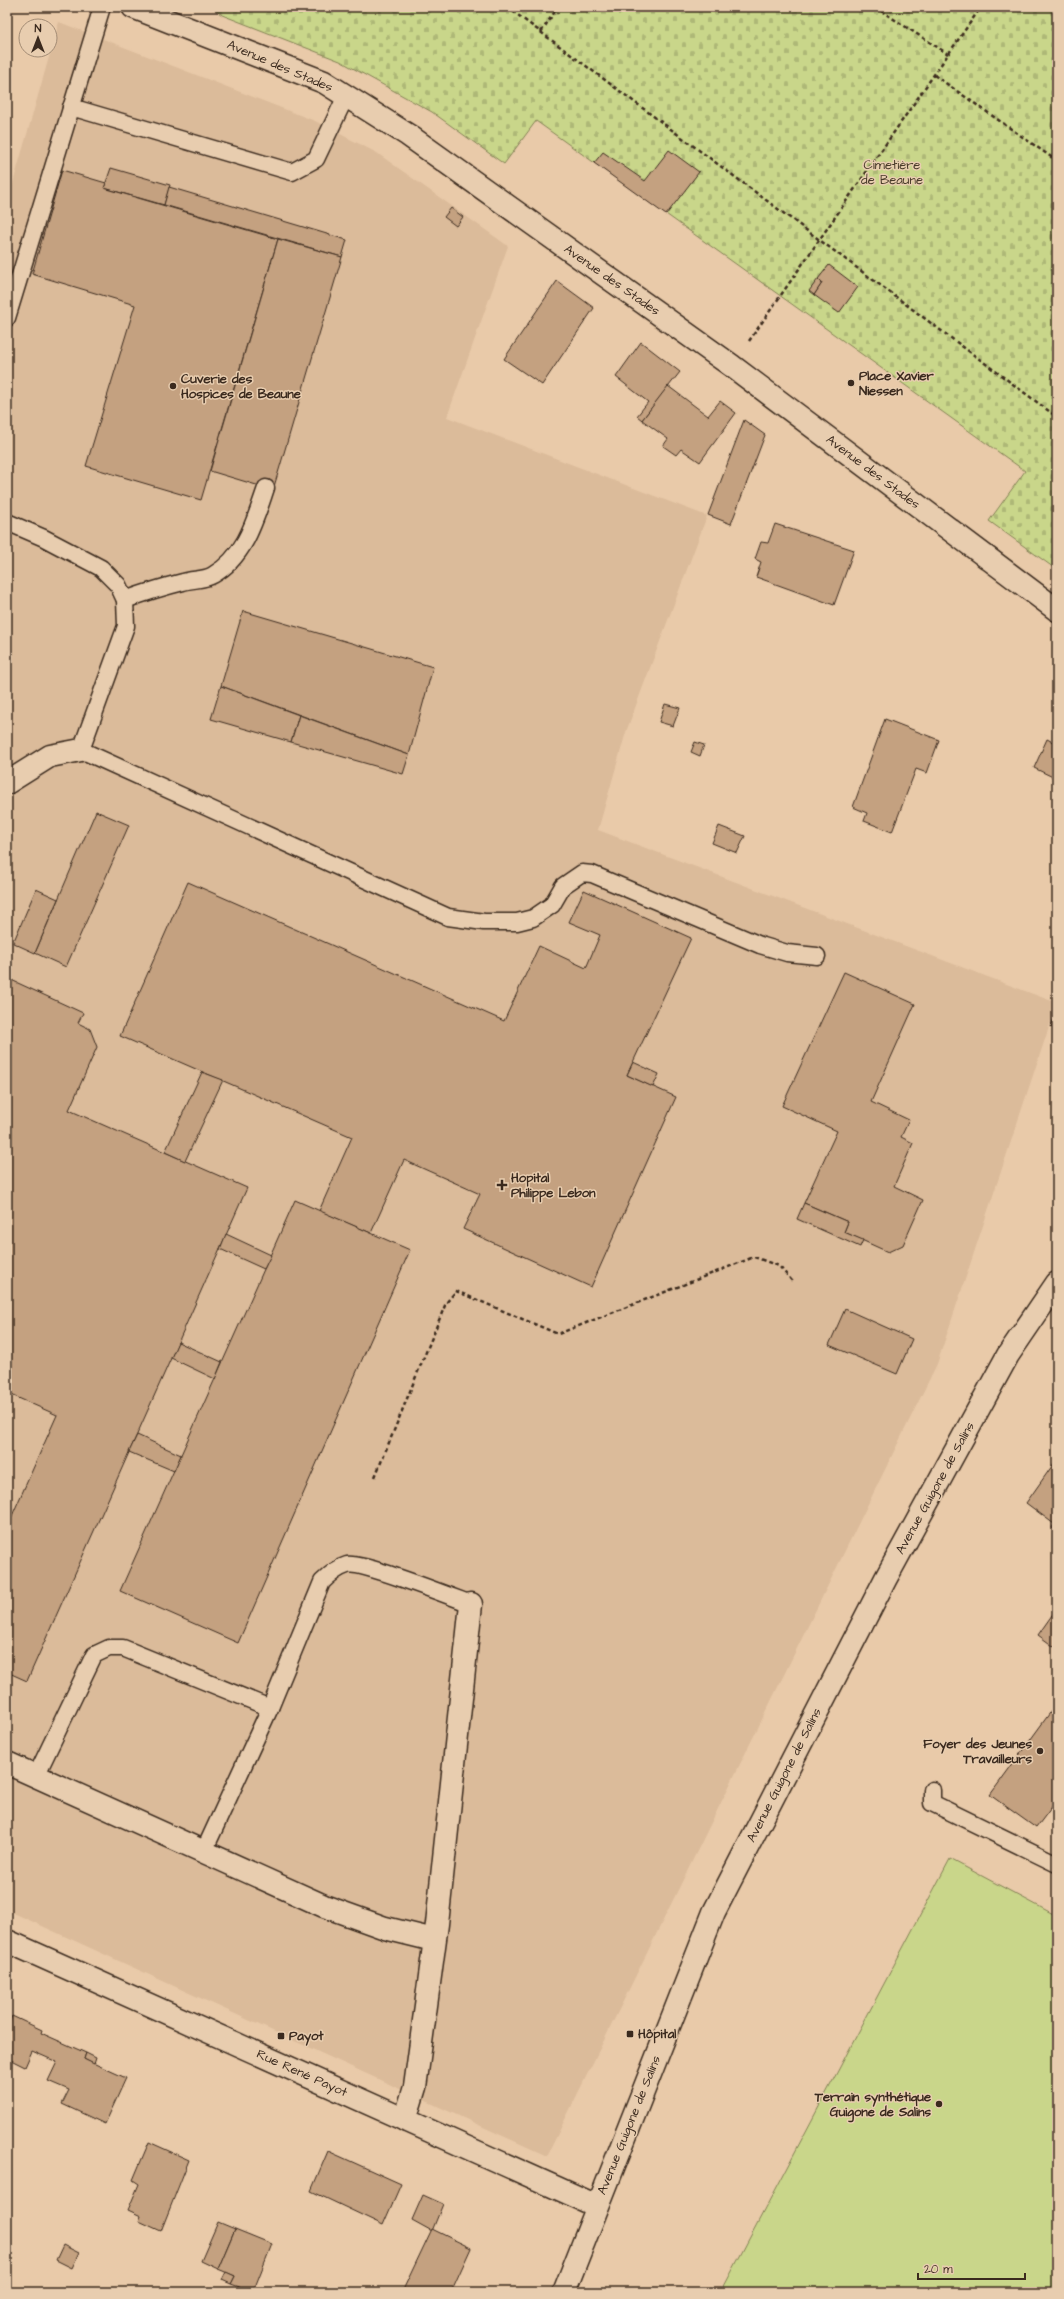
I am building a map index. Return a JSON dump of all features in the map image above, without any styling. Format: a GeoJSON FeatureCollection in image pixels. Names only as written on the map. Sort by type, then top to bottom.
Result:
{"type":"FeatureCollection","features":[{"type":"Feature","properties":{"kind":"street","name":"Avenue des Stades"},"geometry":{"type":"LineString","coordinates":[[133,7],[324,82],[408,135],[732,366],[1057,610]]}},
{"type":"Feature","properties":{"kind":"street"},"geometry":{"type":"LineString","coordinates":[[7,783],[50,756],[81,750]]}},
{"type":"Feature","properties":{"kind":"street","name":"Avenue Guigone de Salins"},"geometry":{"type":"LineString","coordinates":[[564,2292],[714,1912],[886,1578],[1008,1355],[1057,1283]]}},
{"type":"Feature","properties":{"kind":"street"},"geometry":{"type":"LineString","coordinates":[[405,2120],[415,2087],[434,1940],[471,1604]]}},
{"type":"Feature","properties":{"kind":"street"},"geometry":{"type":"LineString","coordinates":[[7,1763],[324,1906],[386,1928],[434,1940]]}},
{"type":"Feature","properties":{"kind":"street","name":"Rue René Payot"},"geometry":{"type":"LineString","coordinates":[[7,1941],[597,2206]]}},
{"type":"Feature","properties":{"kind":"lane"},"geometry":{"type":"LineString","coordinates":[[7,318],[102,7]]}},
{"type":"Feature","properties":{"kind":"lane"},"geometry":{"type":"LineString","coordinates":[[71,107],[292,172],[316,159],[346,96]]}},
{"type":"Feature","properties":{"kind":"lane"},"geometry":{"type":"LineString","coordinates":[[125,600],[166,586],[212,576],[228,565],[240,551],[253,527],[266,488]]}},
{"type":"Feature","properties":{"kind":"lane"},"geometry":{"type":"LineString","coordinates":[[7,522],[50,541],[101,568],[118,585],[125,600],[126,626],[81,750],[448,917],[484,922],[517,922],[533,918],[552,905],[563,886],[582,873],[592,874],[760,945],[787,954],[817,956]]}},
{"type":"Feature","properties":{"kind":"lane"},"geometry":{"type":"LineString","coordinates":[[204,1851],[270,1708],[322,1582],[332,1572],[348,1564],[373,1569],[471,1604]]}},
{"type":"Feature","properties":{"kind":"lane"},"geometry":{"type":"LineString","coordinates":[[36,1776],[94,1655],[109,1648],[123,1648],[147,1656],[270,1708]]}},
{"type":"Feature","properties":{"kind":"lane"},"geometry":{"type":"LineString","coordinates":[[932,1790],[932,1803],[1057,1864]]}},
{"type":"Feature","properties":{"kind":"path"},"geometry":{"type":"LineString","coordinates":[[507,7],[1057,417]]}},
{"type":"Feature","properties":{"kind":"path"},"geometry":{"type":"LineString","coordinates":[[541,32],[558,7]]}},
{"type":"Feature","properties":{"kind":"path"},"geometry":{"type":"LineString","coordinates":[[875,7],[948,54]]}},
{"type":"Feature","properties":{"kind":"path"},"geometry":{"type":"LineString","coordinates":[[732,366],[981,7]]}},
{"type":"Feature","properties":{"kind":"path"},"geometry":{"type":"LineString","coordinates":[[934,75],[1057,161]]}},
{"type":"Feature","properties":{"kind":"path"},"geometry":{"type":"LineString","coordinates":[[375,1477],[446,1303],[456,1291],[558,1334],[754,1257],[779,1266],[793,1282]]}},
{"type":"Feature","properties":{"kind":"shaded area","name":"Hopital Philippe Lebon"},"geometry":{"type":"Polygon","coordinates":[[[59,22],[315,121],[377,153],[508,246],[447,417],[707,516],[626,732],[598,830],[1057,1003],[937,1364],[547,2156],[7,1910],[7,204],[49,58],[58,58],[59,22]]]}},
{"type":"Feature","properties":{"kind":"green space","name":"Cimetière de Beaune"},"geometry":{"type":"Polygon","coordinates":[[[211,7],[1057,7],[1057,570],[989,521],[1025,471],[536,121],[504,164],[432,112],[340,61],[222,15],[211,7]]]}},
{"type":"Feature","properties":{"kind":"green space","name":"Terrain synthétique Guigone de Salins"},"geometry":{"type":"Polygon","coordinates":[[[950,1859],[1057,1916],[1057,2292],[721,2292],[950,1859]]]}},
{"type":"Feature","properties":{"kind":"building"},"geometry":{"type":"Polygon","coordinates":[[[669,150],[699,172],[666,215],[594,163],[603,152],[645,181],[669,150]]]}},
{"type":"Feature","properties":{"kind":"building"},"geometry":{"type":"Polygon","coordinates":[[[111,168],[170,185],[164,205],[104,188],[111,168]]]}},
{"type":"Feature","properties":{"kind":"building","name":"Cuverie des Hospices de Beaune"},"geometry":{"type":"Polygon","coordinates":[[[62,170],[106,183],[104,188],[278,239],[201,500],[86,466],[135,305],[32,274],[62,170]]]}},
{"type":"Feature","properties":{"kind":"building"},"geometry":{"type":"Polygon","coordinates":[[[169,187],[347,240],[342,257],[164,205],[169,187]]]}},
{"type":"Feature","properties":{"kind":"building"},"geometry":{"type":"Polygon","coordinates":[[[451,208],[463,217],[456,226],[444,217],[451,208]]]}},
{"type":"Feature","properties":{"kind":"building"},"geometry":{"type":"Polygon","coordinates":[[[278,239],[342,257],[273,490],[210,471],[278,239]]]}},
{"type":"Feature","properties":{"kind":"building"},"geometry":{"type":"Polygon","coordinates":[[[829,265],[858,287],[839,313],[814,295],[822,283],[818,279],[829,265]]]}},
{"type":"Feature","properties":{"kind":"building"},"geometry":{"type":"Polygon","coordinates":[[[818,279],[822,283],[814,295],[809,291],[818,279]]]}},
{"type":"Feature","properties":{"kind":"building"},"geometry":{"type":"Polygon","coordinates":[[[557,281],[594,308],[542,385],[504,359],[557,281]]]}},
{"type":"Feature","properties":{"kind":"building"},"geometry":{"type":"Polygon","coordinates":[[[641,342],[680,372],[642,420],[637,416],[648,402],[616,377],[641,342]]]}},
{"type":"Feature","properties":{"kind":"building"},"geometry":{"type":"Polygon","coordinates":[[[668,386],[708,416],[720,401],[736,413],[700,462],[681,449],[676,455],[663,446],[668,439],[642,420],[668,386]]]}},
{"type":"Feature","properties":{"kind":"building"},"geometry":{"type":"Polygon","coordinates":[[[744,420],[765,435],[731,524],[708,515],[744,420]]]}},
{"type":"Feature","properties":{"kind":"building"},"geometry":{"type":"Polygon","coordinates":[[[775,524],[854,550],[834,605],[756,577],[761,562],[755,559],[761,542],[768,543],[775,524]]]}},
{"type":"Feature","properties":{"kind":"building"},"geometry":{"type":"Polygon","coordinates":[[[243,611],[433,667],[409,755],[221,686],[243,611]]]}},
{"type":"Feature","properties":{"kind":"building"},"geometry":{"type":"Polygon","coordinates":[[[221,686],[299,715],[291,742],[211,719],[221,686]]]}},
{"type":"Feature","properties":{"kind":"building"},"geometry":{"type":"Polygon","coordinates":[[[665,704],[680,708],[673,726],[659,722],[665,704]]]}},
{"type":"Feature","properties":{"kind":"building"},"geometry":{"type":"Polygon","coordinates":[[[299,715],[409,755],[403,774],[291,742],[299,715]]]}},
{"type":"Feature","properties":{"kind":"building"},"geometry":{"type":"Polygon","coordinates":[[[885,719],[939,740],[927,773],[916,769],[892,832],[864,821],[867,813],[853,807],[885,719]]]}},
{"type":"Feature","properties":{"kind":"building"},"geometry":{"type":"Polygon","coordinates":[[[1047,739],[1057,744],[1057,779],[1034,768],[1047,739]]]}},
{"type":"Feature","properties":{"kind":"building"},"geometry":{"type":"Polygon","coordinates":[[[695,742],[704,745],[700,756],[691,752],[695,742]]]}},
{"type":"Feature","properties":{"kind":"building"},"geometry":{"type":"Polygon","coordinates":[[[96,811],[129,825],[66,967],[35,953],[96,811]]]}},
{"type":"Feature","properties":{"kind":"building"},"geometry":{"type":"Polygon","coordinates":[[[719,826],[745,836],[737,853],[712,843],[719,826]]]}},
{"type":"Feature","properties":{"kind":"building"},"geometry":{"type":"Polygon","coordinates":[[[188,882],[504,1021],[539,946],[586,968],[600,935],[569,922],[584,890],[691,938],[627,1075],[676,1097],[591,1287],[463,1229],[480,1194],[404,1160],[371,1233],[319,1211],[352,1137],[120,1036],[188,882]]]}},
{"type":"Feature","properties":{"kind":"building"},"geometry":{"type":"Polygon","coordinates":[[[36,889],[58,899],[35,953],[13,943],[36,889]]]}},
{"type":"Feature","properties":{"kind":"building"},"geometry":{"type":"Polygon","coordinates":[[[844,972],[915,1004],[871,1102],[909,1120],[901,1137],[913,1143],[894,1186],[923,1200],[903,1245],[888,1252],[844,1232],[848,1222],[804,1203],[837,1131],[782,1106],[844,972]]]}},
{"type":"Feature","properties":{"kind":"building"},"geometry":{"type":"Polygon","coordinates":[[[7,978],[83,1013],[78,1023],[90,1029],[97,1047],[69,1110],[247,1188],[27,1681],[7,1672],[7,1527],[57,1415],[7,1393],[7,1108],[9,1104],[7,1103],[7,978]]]}},
{"type":"Feature","properties":{"kind":"building"},"geometry":{"type":"Polygon","coordinates":[[[1057,1008],[1057,1029],[1051,1027],[1057,1008]]]}},
{"type":"Feature","properties":{"kind":"building"},"geometry":{"type":"Polygon","coordinates":[[[633,1062],[659,1074],[653,1087],[627,1075],[633,1062]]]}},
{"type":"Feature","properties":{"kind":"building"},"geometry":{"type":"Polygon","coordinates":[[[202,1072],[223,1080],[185,1161],[165,1152],[202,1072]]]}},
{"type":"Feature","properties":{"kind":"building"},"geometry":{"type":"Polygon","coordinates":[[[295,1200],[410,1250],[238,1643],[120,1591],[295,1200]]]}},
{"type":"Feature","properties":{"kind":"building"},"geometry":{"type":"Polygon","coordinates":[[[804,1203],[848,1222],[844,1232],[863,1240],[860,1247],[797,1219],[804,1203]]]}},
{"type":"Feature","properties":{"kind":"building"},"geometry":{"type":"Polygon","coordinates":[[[226,1234],[271,1255],[264,1269],[220,1249],[226,1234]]]}},
{"type":"Feature","properties":{"kind":"building"},"geometry":{"type":"Polygon","coordinates":[[[845,1309],[912,1339],[897,1374],[829,1345],[845,1309]]]}},
{"type":"Feature","properties":{"kind":"building"},"geometry":{"type":"Polygon","coordinates":[[[178,1342],[222,1362],[215,1379],[171,1358],[178,1342]]]}},
{"type":"Feature","properties":{"kind":"building"},"geometry":{"type":"Polygon","coordinates":[[[137,1435],[181,1455],[174,1471],[129,1452],[137,1435]]]}},
{"type":"Feature","properties":{"kind":"building"},"geometry":{"type":"Polygon","coordinates":[[[1057,1459],[1057,1532],[1052,1528],[1054,1524],[1026,1503],[1057,1459]]]}},
{"type":"Feature","properties":{"kind":"building"},"geometry":{"type":"Polygon","coordinates":[[[1057,1608],[1057,1649],[1038,1635],[1057,1608]]]}},
{"type":"Feature","properties":{"kind":"building","name":"Foyer des Jeunes Travailleurs"},"geometry":{"type":"Polygon","coordinates":[[[1055,1706],[1057,1707],[1057,1800],[1036,1828],[990,1795],[1055,1706]]]}},
{"type":"Feature","properties":{"kind":"building"},"geometry":{"type":"Polygon","coordinates":[[[12,2016],[42,2030],[41,2033],[86,2053],[84,2059],[126,2078],[105,2124],[62,2104],[69,2090],[48,2081],[57,2062],[32,2051],[25,2067],[7,2058],[7,2028],[12,2016]]]}},
{"type":"Feature","properties":{"kind":"building"},"geometry":{"type":"Polygon","coordinates":[[[86,2053],[96,2058],[94,2064],[84,2059],[86,2053]]]}},
{"type":"Feature","properties":{"kind":"building"},"geometry":{"type":"Polygon","coordinates":[[[149,2142],[189,2160],[161,2231],[139,2221],[141,2216],[128,2210],[139,2184],[133,2180],[149,2142]]]}},
{"type":"Feature","properties":{"kind":"building"},"geometry":{"type":"Polygon","coordinates":[[[328,2151],[401,2184],[383,2225],[311,2191],[328,2151]]]}},
{"type":"Feature","properties":{"kind":"building"},"geometry":{"type":"Polygon","coordinates":[[[423,2195],[443,2204],[432,2231],[412,2220],[423,2195]]]}},
{"type":"Feature","properties":{"kind":"building"},"geometry":{"type":"Polygon","coordinates":[[[218,2222],[235,2229],[218,2269],[201,2261],[218,2222]]]}},
{"type":"Feature","properties":{"kind":"building"},"geometry":{"type":"Polygon","coordinates":[[[235,2229],[272,2244],[253,2292],[231,2284],[235,2276],[218,2269],[235,2229]]]}},
{"type":"Feature","properties":{"kind":"building"},"geometry":{"type":"Polygon","coordinates":[[[432,2229],[471,2248],[451,2292],[408,2292],[403,2290],[432,2229]]]}},
{"type":"Feature","properties":{"kind":"building"},"geometry":{"type":"Polygon","coordinates":[[[63,2245],[79,2253],[72,2268],[56,2260],[63,2245]]]}},
{"type":"Feature","properties":{"kind":"building"},"geometry":{"type":"Polygon","coordinates":[[[226,2272],[235,2276],[231,2284],[222,2280],[226,2272]]]}},
{"type":"Feature","properties":{"kind":"place","name":"Place Xavier Niessen"},"geometry":{"type":"Point","coordinates":[851,383]}},
{"type":"Feature","properties":{"kind":"place","name":"Cuverie des Hospices de Beaune"},"geometry":{"type":"Point","coordinates":[173,386]}},
{"type":"Feature","properties":{"kind":"place","name":"Hopital Philippe Lebon"},"geometry":{"type":"Point","coordinates":[502,1185]}},
{"type":"Feature","properties":{"kind":"place","name":"Foyer des Jeunes Travailleurs"},"geometry":{"type":"Point","coordinates":[1040,1751]}},
{"type":"Feature","properties":{"kind":"place","name":"Hôpital"},"geometry":{"type":"Point","coordinates":[630,2034]}},
{"type":"Feature","properties":{"kind":"place","name":"Payot"},"geometry":{"type":"Point","coordinates":[281,2036]}},
{"type":"Feature","properties":{"kind":"place","name":"Terrain synthétique Guigone de Salins"},"geometry":{"type":"Point","coordinates":[939,2104]}}]}
